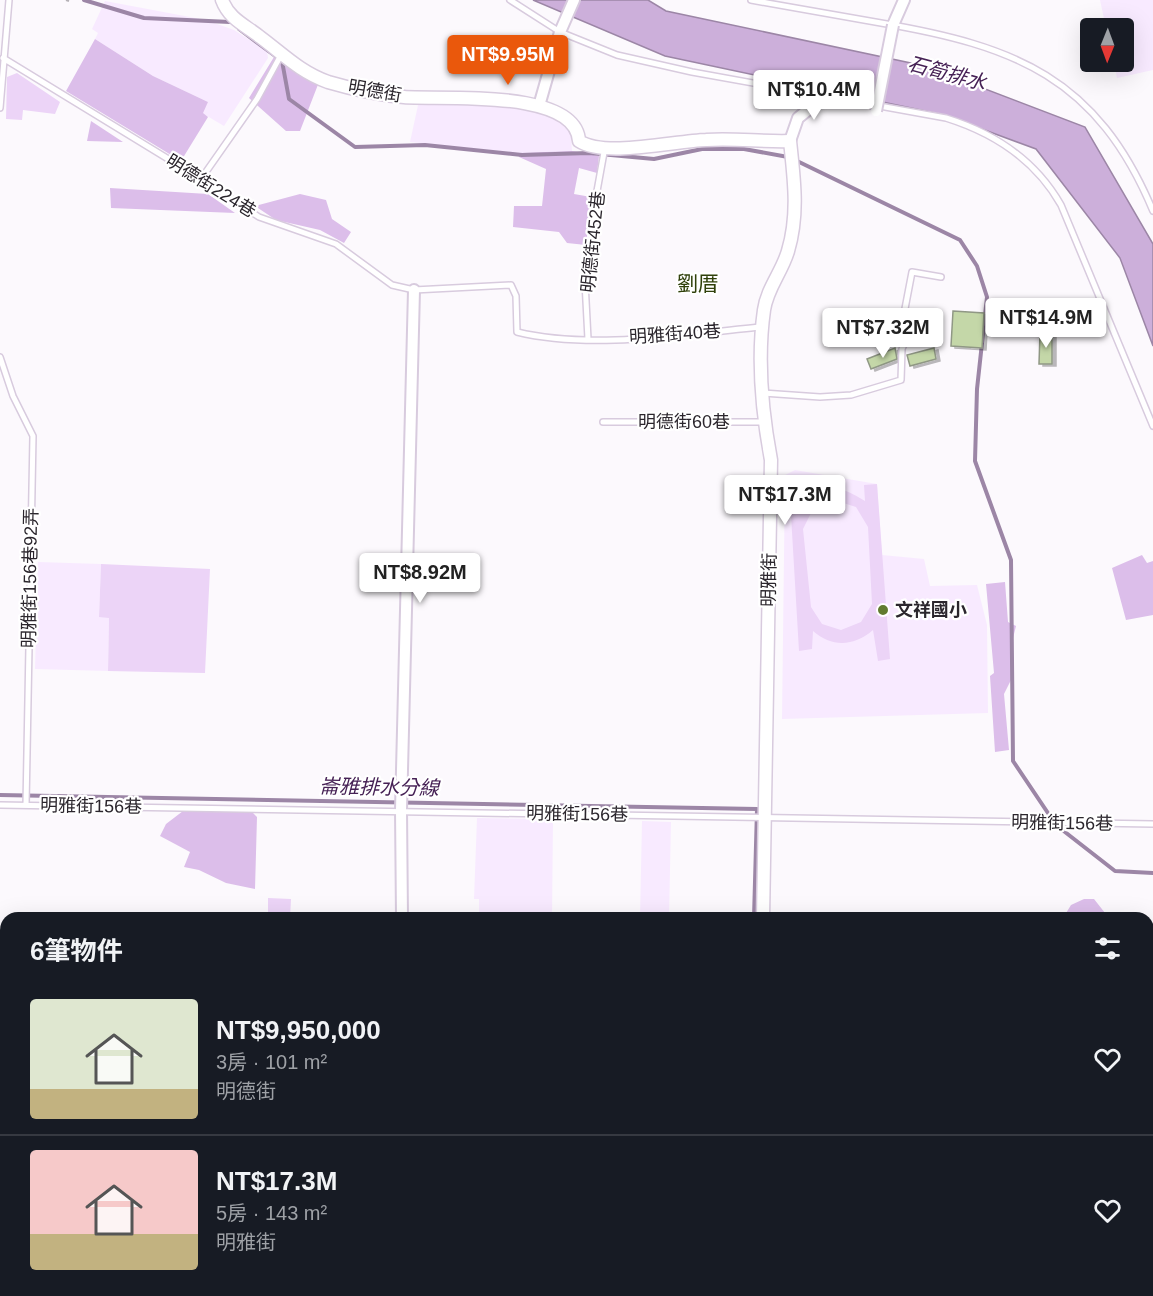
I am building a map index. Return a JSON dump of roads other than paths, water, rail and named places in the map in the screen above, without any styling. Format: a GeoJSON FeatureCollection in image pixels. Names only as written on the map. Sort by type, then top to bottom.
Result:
{"type":"FeatureCollection","features":[{"type":"Feature","properties":{"kind":"street","name":"明德街"},"geometry":{"type":"LineString","coordinates":[[222,0],[231,17],[300,70],[363,91],[404,97],[465,97],[539,106],[570,122],[578,131],[579,141],[593,148],[606,146],[648,148],[705,140],[790,141]]}},
{"type":"Feature","properties":{"kind":"street"},"geometry":{"type":"LineString","coordinates":[[539,106],[560,32],[574,0]]}},
{"type":"Feature","properties":{"kind":"street"},"geometry":{"type":"LineString","coordinates":[[876,111],[893,25],[904,0]]}},
{"type":"Feature","properties":{"kind":"street"},"geometry":{"type":"LineString","coordinates":[[790,141],[798,118],[814,105],[817,96]]}},
{"type":"Feature","properties":{"kind":"street","name":"明雅街"},"geometry":{"type":"LineString","coordinates":[[764,912],[771,460],[764,422],[762,393],[763,327],[766,297],[781,270],[795,221],[790,141]]}},
{"type":"Feature","properties":{"kind":"street"},"geometry":{"type":"LineString","coordinates":[[402,912],[401,810],[414,290]]}},
{"type":"Feature","properties":{"kind":"lane"},"geometry":{"type":"LineString","coordinates":[[0,108],[9,0]]}},
{"type":"Feature","properties":{"kind":"lane"},"geometry":{"type":"LineString","coordinates":[[510,0],[560,32],[635,60],[817,96],[931,115],[960,123],[991,136],[1031,166],[1050,187],[1061,205],[1153,426]]}},
{"type":"Feature","properties":{"kind":"lane"},"geometry":{"type":"LineString","coordinates":[[751,0],[893,25],[978,43],[1016,58],[1052,79],[1085,106],[1114,138],[1132,166],[1153,211]]}},
{"type":"Feature","properties":{"kind":"lane"},"geometry":{"type":"LineString","coordinates":[[201,179],[257,99],[281,55]]}},
{"type":"Feature","properties":{"kind":"lane","name":"明德街224巷"},"geometry":{"type":"LineString","coordinates":[[3,58],[259,217],[336,244],[392,285],[414,290],[511,285],[516,297],[517,332],[534,336],[588,339]]}},
{"type":"Feature","properties":{"kind":"lane","name":"明德街452巷"},"geometry":{"type":"LineString","coordinates":[[588,339],[585,282],[593,246],[595,202],[606,146]]}},
{"type":"Feature","properties":{"kind":"lane"},"geometry":{"type":"LineString","coordinates":[[762,393],[820,398],[851,395],[902,380],[902,349],[906,340],[903,319],[912,272],[941,278]]}},
{"type":"Feature","properties":{"kind":"lane","name":"明雅街40巷"},"geometry":{"type":"LineString","coordinates":[[588,339],[763,327]]}},
{"type":"Feature","properties":{"kind":"lane","name":"明雅街156巷92弄"},"geometry":{"type":"LineString","coordinates":[[0,357],[14,396],[33,436],[26,805]]}},
{"type":"Feature","properties":{"kind":"lane","name":"明德街60巷"},"geometry":{"type":"LineString","coordinates":[[603,422],[764,422]]}},
{"type":"Feature","properties":{"kind":"lane","name":"明雅街156巷"},"geometry":{"type":"LineString","coordinates":[[0,805],[1153,824]]}},
{"type":"Feature","properties":{"kind":"waterway"},"geometry":{"type":"LineString","coordinates":[[84,0],[144,18],[230,22]]}},
{"type":"Feature","properties":{"kind":"waterway"},"geometry":{"type":"LineString","coordinates":[[239,29],[282,61],[289,99],[355,147],[425,145],[522,155],[589,153],[654,159],[702,149],[744,149],[788,157]]}},
{"type":"Feature","properties":{"kind":"waterway"},"geometry":{"type":"LineString","coordinates":[[795,160],[960,240],[977,266],[987,297],[977,389],[975,461],[1011,560],[1013,761],[1056,825],[1115,871],[1153,873]]}},
{"type":"Feature","properties":{"kind":"waterway","name":"崙雅排水分線"},"geometry":{"type":"LineString","coordinates":[[0,795],[757,809],[754,912]]}},
{"type":"Feature","properties":{"kind":"place","name":"文祥國小"},"geometry":{"type":"Point","coordinates":[883,610]}},
{"type":"Feature","properties":{"kind":"district","name":"劉厝"},"geometry":{"type":"Point","coordinates":[698,283]}},
{"type":"Feature","properties":{"kind":"water label","name":"石筍排水"},"geometry":{"type":"Point","coordinates":[947,73]}}]}
